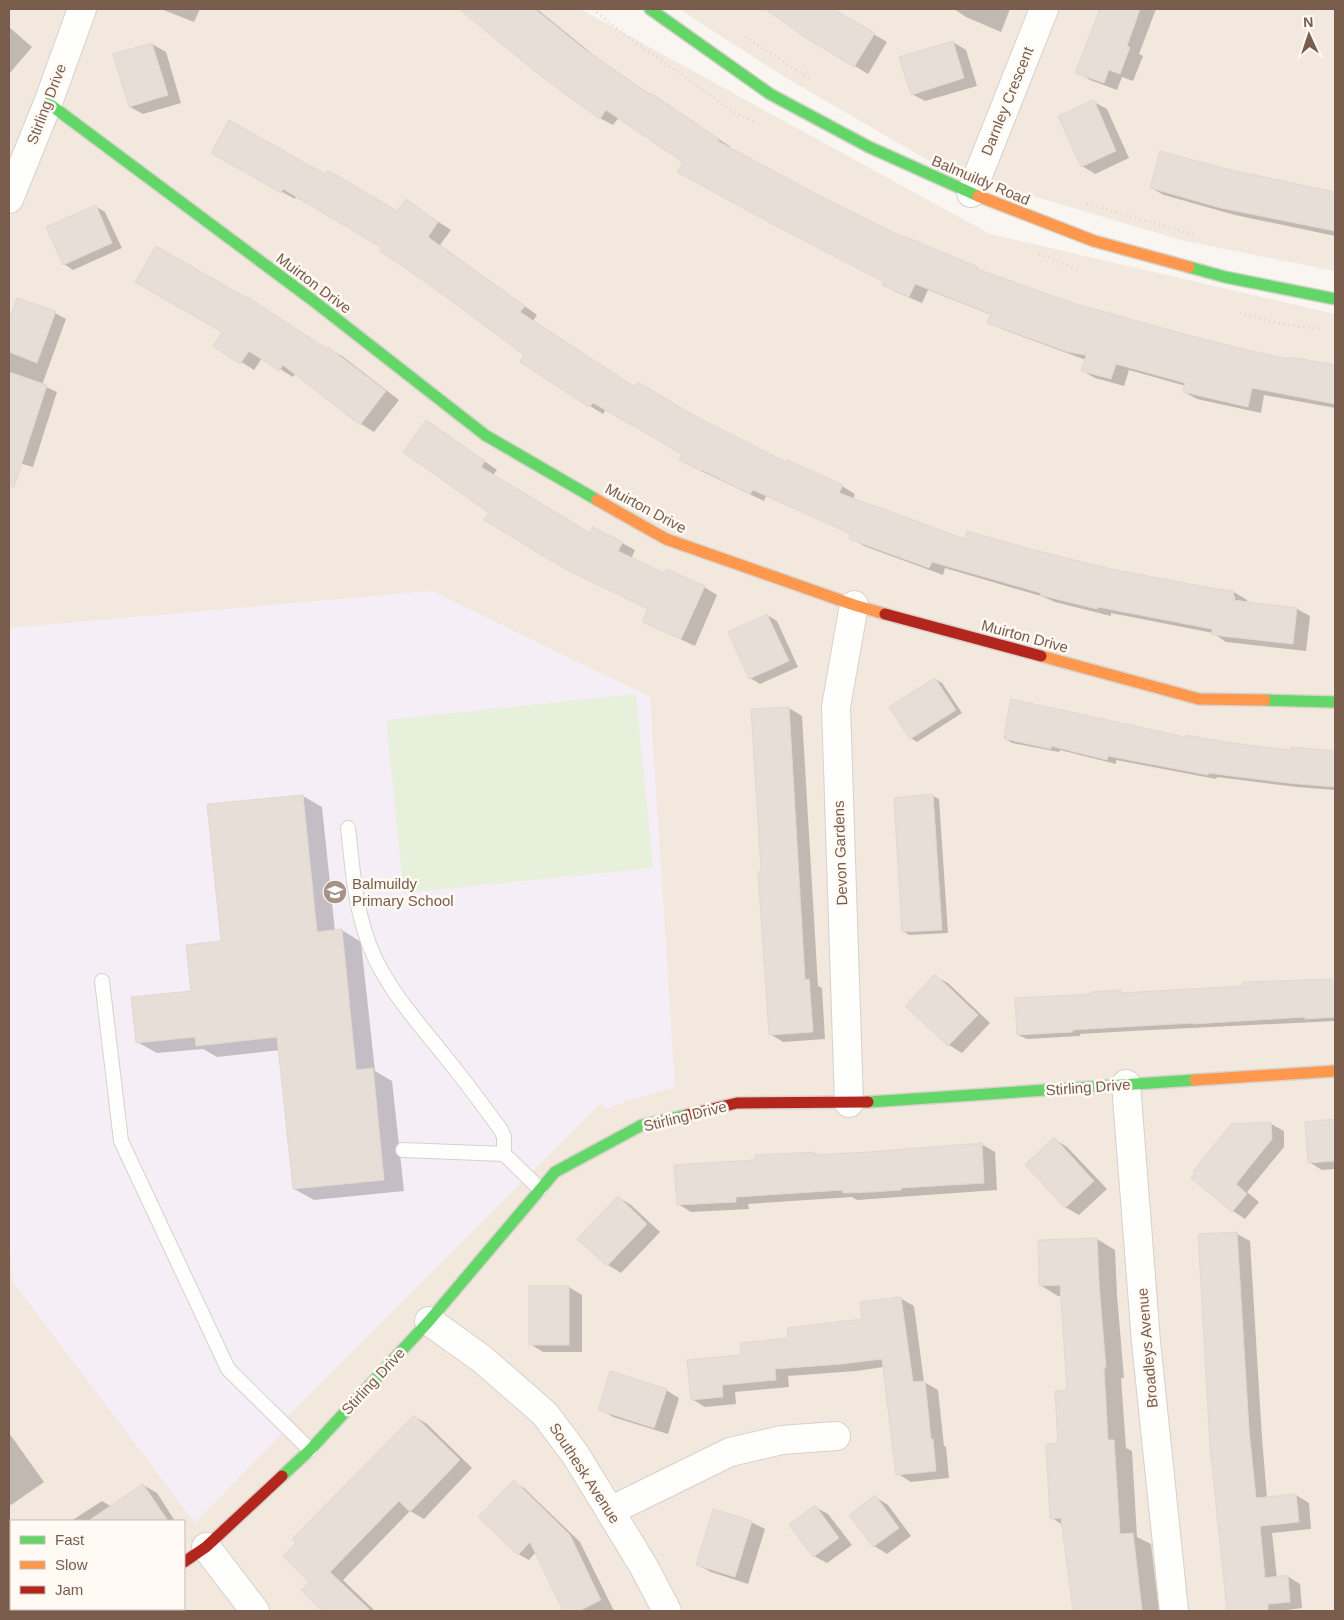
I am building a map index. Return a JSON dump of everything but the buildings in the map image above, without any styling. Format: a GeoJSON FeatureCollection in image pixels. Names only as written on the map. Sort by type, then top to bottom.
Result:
{"type":"FeatureCollection","features":[{"type":"Feature","properties":{"kind":"street","name":"Stirling Drive"},"geometry":{"type":"LineString","coordinates":[[9,199],[48,103],[82,9]]}},
{"type":"Feature","properties":{"kind":"street","name":"Balmuildy Road"},"geometry":{"type":"LineString","coordinates":[[650,9],[770,94],[869,146],[971,194],[1094,241],[1225,277],[1335,299]]}},
{"type":"Feature","properties":{"kind":"street","name":"Darnley Crescent"},"geometry":{"type":"LineString","coordinates":[[971,194],[1044,9]]}},
{"type":"Feature","properties":{"kind":"street","name":"Muirton Drive"},"geometry":{"type":"LineString","coordinates":[[48,103],[311,299],[485,435],[666,539],[854,605],[1199,699],[1335,702]]}},
{"type":"Feature","properties":{"kind":"street","name":"Devon Gardens"},"geometry":{"type":"LineString","coordinates":[[849,1103],[836,707],[854,605]]}},
{"type":"Feature","properties":{"kind":"street","name":"Stirling Drive"},"geometry":{"type":"LineString","coordinates":[[185,1561],[206,1547],[310,1450],[429,1321],[555,1172],[642,1125],[736,1103],[849,1103],[1335,1071]]}},
{"type":"Feature","properties":{"kind":"street","name":"Broadleys Avenue"},"geometry":{"type":"LineString","coordinates":[[1126,1084],[1146,1342],[1174,1611]]}},
{"type":"Feature","properties":{"kind":"street","name":"Southesk Avenue"},"geometry":{"type":"LineString","coordinates":[[429,1321],[482,1359],[545,1414],[575,1454],[644,1567],[667,1611]]}},
{"type":"Feature","properties":{"kind":"street"},"geometry":{"type":"LineString","coordinates":[[610,1511],[730,1452],[782,1440],[836,1436]]}},
{"type":"Feature","properties":{"kind":"street"},"geometry":{"type":"LineString","coordinates":[[206,1547],[255,1611]]}},
{"type":"Feature","properties":{"kind":"lane"},"geometry":{"type":"LineString","coordinates":[[348,828],[355,892],[364,931],[380,970],[402,1004],[501,1130],[504,1137],[504,1154]]}},
{"type":"Feature","properties":{"kind":"lane"},"geometry":{"type":"LineString","coordinates":[[102,981],[121,1141],[228,1369],[310,1450]]}},
{"type":"Feature","properties":{"kind":"lane"},"geometry":{"type":"LineString","coordinates":[[403,1150],[504,1154],[540,1189]]}},
{"type":"Feature","properties":{"kind":"shaded area"},"geometry":{"type":"Polygon","coordinates":[[[9,9],[580,9],[990,234],[1335,314],[1335,1611],[9,1611],[9,9]]]}},
{"type":"Feature","properties":{"kind":"shaded area"},"geometry":{"type":"Polygon","coordinates":[[[679,9],[1335,9],[1335,271],[1181,240],[945,170],[786,78],[679,9]]]}},
{"type":"Feature","properties":{"kind":"shaded area","name":"Balmuildy Primary School"},"geometry":{"type":"Polygon","coordinates":[[[432,591],[650,697],[675,1087],[607,1109],[601,1103],[282,1422],[286,1429],[195,1523],[13,1282],[9,1239],[9,628],[432,591]]]}},
{"type":"Feature","properties":{"kind":"green space"},"geometry":{"type":"Polygon","coordinates":[[[636,694],[653,868],[404,893],[386,720],[636,694]]]}},
{"type":"Feature","properties":{"kind":"traffic: fast"},"geometry":{"type":"LineString","coordinates":[[650,9],[770,94],[869,147],[978,196]]}},
{"type":"Feature","properties":{"kind":"traffic: fast"},"geometry":{"type":"LineString","coordinates":[[48,103],[311,299],[485,435],[597,500]]}},
{"type":"Feature","properties":{"kind":"traffic: fast"},"geometry":{"type":"LineString","coordinates":[[1189,267],[1225,277],[1335,299]]}},
{"type":"Feature","properties":{"kind":"traffic: fast"},"geometry":{"type":"LineString","coordinates":[[1265,700],[1335,702]]}},
{"type":"Feature","properties":{"kind":"traffic: fast"},"geometry":{"type":"LineString","coordinates":[[868,1102],[1195,1080]]}},
{"type":"Feature","properties":{"kind":"traffic: fast"},"geometry":{"type":"LineString","coordinates":[[282,1476],[310,1450],[429,1321],[555,1172],[642,1125],[687,1115]]}},
{"type":"Feature","properties":{"kind":"traffic: slow"},"geometry":{"type":"LineString","coordinates":[[978,196],[1094,241],[1189,267]]}},
{"type":"Feature","properties":{"kind":"traffic: slow"},"geometry":{"type":"LineString","coordinates":[[597,500],[666,539],[854,605],[885,614]]}},
{"type":"Feature","properties":{"kind":"traffic: slow"},"geometry":{"type":"LineString","coordinates":[[1041,656],[1199,699],[1265,700]]}},
{"type":"Feature","properties":{"kind":"traffic: slow"},"geometry":{"type":"LineString","coordinates":[[1195,1080],[1335,1071]]}},
{"type":"Feature","properties":{"kind":"traffic: jam"},"geometry":{"type":"LineString","coordinates":[[885,614],[1041,656]]}},
{"type":"Feature","properties":{"kind":"traffic: jam"},"geometry":{"type":"LineString","coordinates":[[687,1115],[737,1103],[868,1102]]}},
{"type":"Feature","properties":{"kind":"traffic: jam"},"geometry":{"type":"LineString","coordinates":[[185,1561],[206,1547],[282,1476]]}},
{"type":"Feature","properties":{"kind":"place","name":"Balmuildy Primary School"},"geometry":{"type":"Point","coordinates":[335,892]}}]}
